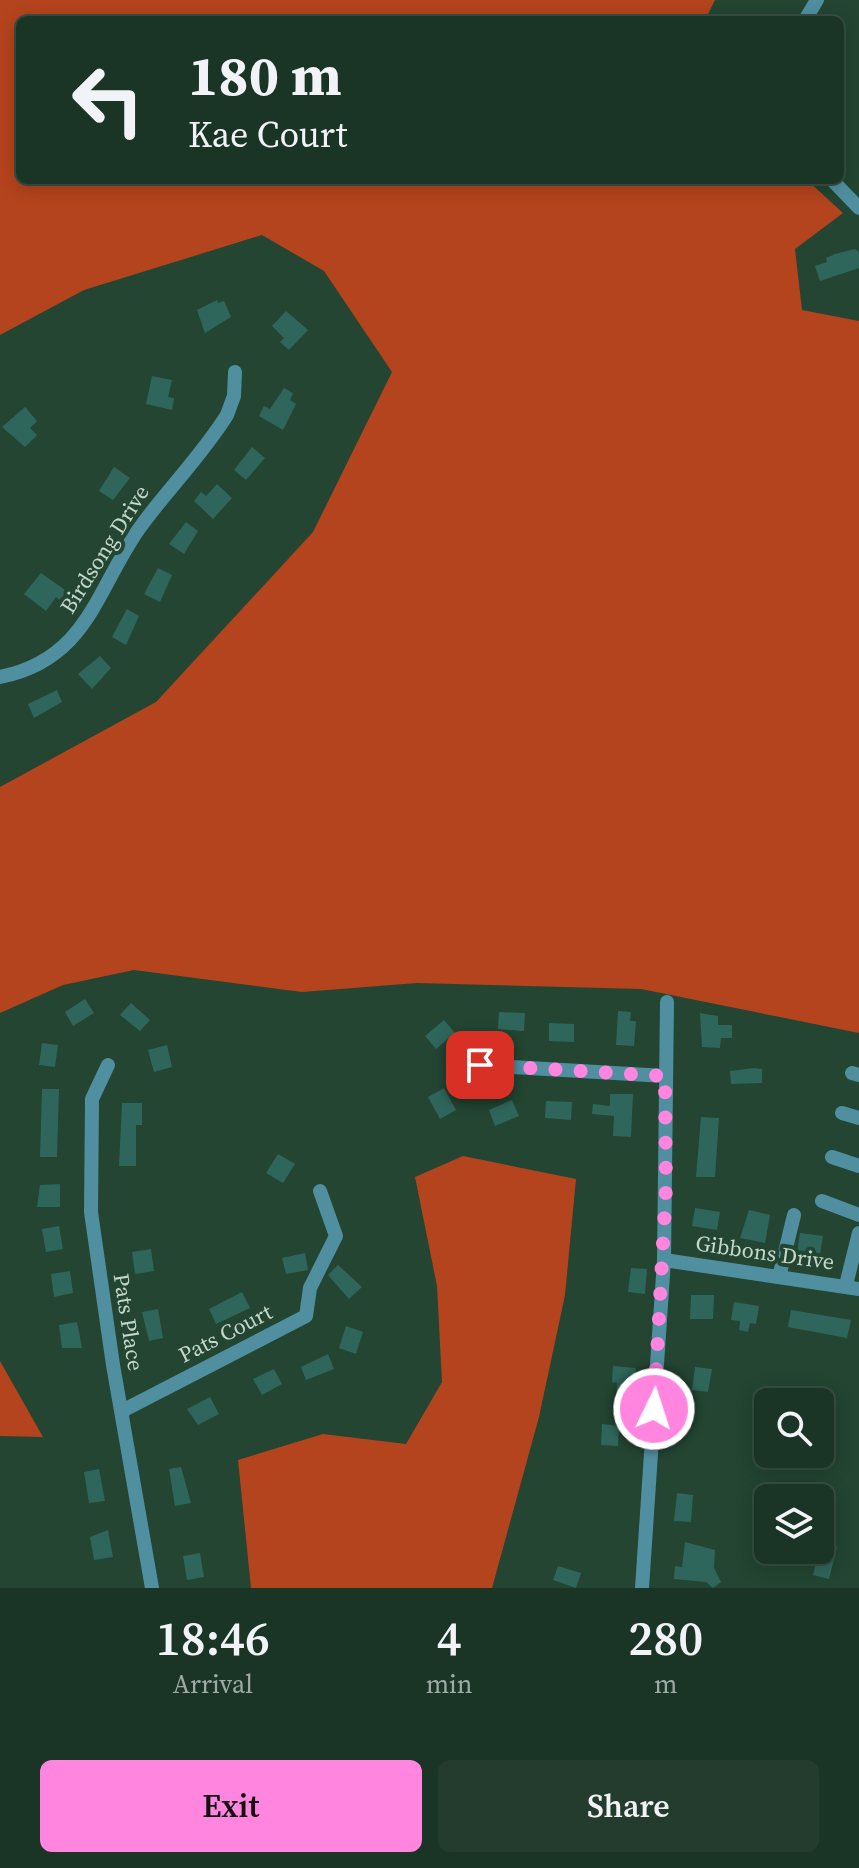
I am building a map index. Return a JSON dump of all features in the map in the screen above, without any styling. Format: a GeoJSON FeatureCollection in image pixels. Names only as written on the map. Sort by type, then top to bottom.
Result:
{"type":"FeatureCollection","features":[{"type":"Feature","properties":{"kind":"street"},"geometry":{"type":"LineString","coordinates":[[836,184],[859,208]]}},
{"type":"Feature","properties":{"kind":"street","name":"Birdsong Drive"},"geometry":{"type":"LineString","coordinates":[[0,677],[44,660],[65,644],[91,616],[135,534],[227,415],[234,396],[235,372]]}},
{"type":"Feature","properties":{"kind":"street"},"geometry":{"type":"LineString","coordinates":[[642,1588],[664,1260],[667,1002]]}},
{"type":"Feature","properties":{"kind":"street","name":"Pats Place"},"geometry":{"type":"LineString","coordinates":[[108,1065],[92,1099],[91,1212],[152,1588]]}},
{"type":"Feature","properties":{"kind":"street"},"geometry":{"type":"LineString","coordinates":[[480,1065],[665,1076]]}},
{"type":"Feature","properties":{"kind":"street"},"geometry":{"type":"LineString","coordinates":[[842,1113],[859,1118]]}},
{"type":"Feature","properties":{"kind":"street"},"geometry":{"type":"LineString","coordinates":[[832,1157],[859,1166]]}},
{"type":"Feature","properties":{"kind":"street","name":"Pats Court"},"geometry":{"type":"LineString","coordinates":[[122,1411],[306,1316],[310,1288],[336,1236],[320,1191]]}},
{"type":"Feature","properties":{"kind":"street"},"geometry":{"type":"LineString","coordinates":[[822,1201],[859,1215]]}},
{"type":"Feature","properties":{"kind":"street"},"geometry":{"type":"LineString","coordinates":[[779,1277],[794,1215]]}},
{"type":"Feature","properties":{"kind":"street"},"geometry":{"type":"LineString","coordinates":[[853,1287],[859,1233]]}},
{"type":"Feature","properties":{"kind":"street","name":"Gibbons Drive"},"geometry":{"type":"LineString","coordinates":[[664,1260],[853,1287]]}},
{"type":"Feature","properties":{"kind":"shaded area"},"geometry":{"type":"Polygon","coordinates":[[[0,0],[715,0],[707,16],[16,16],[16,184],[811,184],[843,213],[795,249],[802,310],[859,321],[859,1033],[641,989],[417,983],[302,992],[134,970],[63,985],[0,1013],[0,787],[156,702],[313,532],[392,372],[324,271],[262,235],[84,290],[0,335],[0,0]]]}},
{"type":"Feature","properties":{"kind":"shaded area"},"geometry":{"type":"Polygon","coordinates":[[[463,1156],[576,1179],[565,1295],[539,1417],[492,1588],[251,1588],[238,1460],[323,1434],[406,1444],[442,1382],[437,1286],[415,1177],[463,1156]]]}},
{"type":"Feature","properties":{"kind":"shaded area"},"geometry":{"type":"Polygon","coordinates":[[[0,1361],[43,1437],[0,1436],[0,1361]]]}},
{"type":"Feature","properties":{"kind":"building"},"geometry":{"type":"Polygon","coordinates":[[[855,249],[859,252],[859,268],[820,281],[815,266],[827,262],[826,258],[835,254],[855,249]]]}},
{"type":"Feature","properties":{"kind":"building"},"geometry":{"type":"Polygon","coordinates":[[[217,300],[218,303],[224,301],[231,317],[205,333],[197,310],[217,300]]]}},
{"type":"Feature","properties":{"kind":"building"},"geometry":{"type":"Polygon","coordinates":[[[286,311],[308,330],[289,350],[280,342],[284,338],[272,326],[286,311]]]}},
{"type":"Feature","properties":{"kind":"building"},"geometry":{"type":"Polygon","coordinates":[[[152,376],[172,380],[168,397],[174,398],[172,410],[146,404],[152,376]]]}},
{"type":"Feature","properties":{"kind":"building"},"geometry":{"type":"Polygon","coordinates":[[[284,388],[293,393],[290,400],[296,404],[283,430],[259,416],[264,406],[270,409],[284,388]]]}},
{"type":"Feature","properties":{"kind":"building"},"geometry":{"type":"Polygon","coordinates":[[[25,407],[37,421],[30,428],[37,435],[25,447],[2,427],[25,407]]]}},
{"type":"Feature","properties":{"kind":"building"},"geometry":{"type":"Polygon","coordinates":[[[252,447],[265,458],[246,480],[234,470],[252,447]]]}},
{"type":"Feature","properties":{"kind":"building"},"geometry":{"type":"Polygon","coordinates":[[[114,467],[130,478],[113,500],[99,491],[114,467]]]}},
{"type":"Feature","properties":{"kind":"building"},"geometry":{"type":"Polygon","coordinates":[[[217,484],[232,498],[213,519],[194,501],[201,492],[206,496],[217,484]]]}},
{"type":"Feature","properties":{"kind":"building"},"geometry":{"type":"Polygon","coordinates":[[[186,522],[198,531],[184,554],[169,544],[186,522]]]}},
{"type":"Feature","properties":{"kind":"building"},"geometry":{"type":"Polygon","coordinates":[[[158,568],[172,575],[160,602],[144,594],[158,568]]]}},
{"type":"Feature","properties":{"kind":"building"},"geometry":{"type":"Polygon","coordinates":[[[41,573],[68,592],[61,601],[56,597],[46,611],[24,594],[41,573]]]}},
{"type":"Feature","properties":{"kind":"building"},"geometry":{"type":"Polygon","coordinates":[[[127,609],[139,616],[126,645],[112,637],[127,609]]]}},
{"type":"Feature","properties":{"kind":"building"},"geometry":{"type":"Polygon","coordinates":[[[100,656],[111,668],[92,689],[78,674],[100,656]]]}},
{"type":"Feature","properties":{"kind":"building"},"geometry":{"type":"Polygon","coordinates":[[[57,690],[62,702],[34,718],[28,704],[57,690]]]}},
{"type":"Feature","properties":{"kind":"building"},"geometry":{"type":"Polygon","coordinates":[[[85,999],[94,1013],[73,1026],[65,1012],[85,999]]]}},
{"type":"Feature","properties":{"kind":"building"},"geometry":{"type":"Polygon","coordinates":[[[131,1003],[150,1020],[140,1031],[120,1015],[131,1003]]]}},
{"type":"Feature","properties":{"kind":"building"},"geometry":{"type":"Polygon","coordinates":[[[618,1011],[631,1012],[630,1021],[636,1021],[634,1046],[616,1045],[618,1011]]]}},
{"type":"Feature","properties":{"kind":"building"},"geometry":{"type":"Polygon","coordinates":[[[499,1012],[525,1013],[524,1031],[498,1029],[499,1012]]]}},
{"type":"Feature","properties":{"kind":"building"},"geometry":{"type":"Polygon","coordinates":[[[700,1013],[718,1016],[718,1025],[732,1025],[732,1038],[721,1038],[720,1048],[702,1047],[700,1013]]]}},
{"type":"Feature","properties":{"kind":"building"},"geometry":{"type":"Polygon","coordinates":[[[444,1020],[455,1033],[436,1049],[425,1036],[444,1020]]]}},
{"type":"Feature","properties":{"kind":"building"},"geometry":{"type":"Polygon","coordinates":[[[549,1023],[574,1024],[574,1042],[549,1041],[549,1023]]]}},
{"type":"Feature","properties":{"kind":"building"},"geometry":{"type":"Polygon","coordinates":[[[42,1043],[58,1045],[55,1067],[39,1065],[42,1043]]]}},
{"type":"Feature","properties":{"kind":"building"},"geometry":{"type":"Polygon","coordinates":[[[167,1045],[172,1067],[154,1072],[148,1050],[167,1045]]]}},
{"type":"Feature","properties":{"kind":"building"},"geometry":{"type":"Polygon","coordinates":[[[762,1069],[762,1083],[731,1084],[730,1071],[762,1069]]]}},
{"type":"Feature","properties":{"kind":"building"},"geometry":{"type":"Polygon","coordinates":[[[444,1088],[456,1110],[440,1119],[428,1097],[444,1088]]]}},
{"type":"Feature","properties":{"kind":"building"},"geometry":{"type":"Polygon","coordinates":[[[42,1089],[59,1089],[57,1157],[40,1157],[42,1089]]]}},
{"type":"Feature","properties":{"kind":"building"},"geometry":{"type":"Polygon","coordinates":[[[610,1094],[633,1094],[631,1137],[613,1136],[614,1116],[592,1114],[593,1104],[610,1106],[610,1094]]]}},
{"type":"Feature","properties":{"kind":"building"},"geometry":{"type":"Polygon","coordinates":[[[512,1100],[519,1116],[495,1126],[489,1110],[512,1100]]]}},
{"type":"Feature","properties":{"kind":"building"},"geometry":{"type":"Polygon","coordinates":[[[546,1101],[572,1102],[571,1120],[545,1118],[546,1101]]]}},
{"type":"Feature","properties":{"kind":"building"},"geometry":{"type":"Polygon","coordinates":[[[122,1103],[142,1103],[142,1125],[136,1125],[136,1166],[119,1166],[122,1103]]]}},
{"type":"Feature","properties":{"kind":"building"},"geometry":{"type":"Polygon","coordinates":[[[701,1117],[719,1118],[715,1177],[696,1177],[701,1117]]]}},
{"type":"Feature","properties":{"kind":"building"},"geometry":{"type":"Polygon","coordinates":[[[278,1154],[295,1164],[283,1183],[266,1173],[278,1154]]]}},
{"type":"Feature","properties":{"kind":"building"},"geometry":{"type":"Polygon","coordinates":[[[60,1184],[60,1207],[37,1207],[40,1185],[60,1184]]]}},
{"type":"Feature","properties":{"kind":"building"},"geometry":{"type":"Polygon","coordinates":[[[695,1208],[720,1212],[717,1230],[692,1226],[695,1208]]]}},
{"type":"Feature","properties":{"kind":"building"},"geometry":{"type":"Polygon","coordinates":[[[749,1210],[770,1215],[765,1243],[740,1238],[749,1210]]]}},
{"type":"Feature","properties":{"kind":"building"},"geometry":{"type":"Polygon","coordinates":[[[59,1226],[63,1249],[46,1252],[42,1229],[59,1226]]]}},
{"type":"Feature","properties":{"kind":"building"},"geometry":{"type":"Polygon","coordinates":[[[800,1233],[823,1236],[820,1255],[797,1251],[800,1233]]]}},
{"type":"Feature","properties":{"kind":"building"},"geometry":{"type":"Polygon","coordinates":[[[151,1249],[154,1271],[135,1274],[132,1252],[151,1249]]]}},
{"type":"Feature","properties":{"kind":"building"},"geometry":{"type":"Polygon","coordinates":[[[305,1253],[308,1270],[286,1274],[282,1258],[305,1253]]]}},
{"type":"Feature","properties":{"kind":"building"},"geometry":{"type":"Polygon","coordinates":[[[338,1265],[362,1287],[349,1299],[328,1275],[338,1265]]]}},
{"type":"Feature","properties":{"kind":"building"},"geometry":{"type":"Polygon","coordinates":[[[631,1268],[647,1269],[645,1294],[628,1292],[631,1268]]]}},
{"type":"Feature","properties":{"kind":"building"},"geometry":{"type":"Polygon","coordinates":[[[70,1271],[73,1293],[54,1297],[51,1274],[70,1271]]]}},
{"type":"Feature","properties":{"kind":"building"},"geometry":{"type":"Polygon","coordinates":[[[242,1292],[250,1308],[216,1324],[209,1309],[242,1292]]]}},
{"type":"Feature","properties":{"kind":"building"},"geometry":{"type":"Polygon","coordinates":[[[691,1295],[714,1295],[713,1319],[690,1319],[691,1295]]]}},
{"type":"Feature","properties":{"kind":"building"},"geometry":{"type":"Polygon","coordinates":[[[734,1302],[759,1306],[756,1324],[750,1323],[748,1332],[739,1330],[740,1321],[731,1320],[734,1302]]]}},
{"type":"Feature","properties":{"kind":"building"},"geometry":{"type":"Polygon","coordinates":[[[158,1309],[163,1338],[149,1341],[142,1312],[158,1309]]]}},
{"type":"Feature","properties":{"kind":"building"},"geometry":{"type":"Polygon","coordinates":[[[791,1310],[851,1320],[847,1338],[788,1327],[791,1310]]]}},
{"type":"Feature","properties":{"kind":"building"},"geometry":{"type":"Polygon","coordinates":[[[77,1322],[82,1348],[62,1348],[59,1325],[77,1322]]]}},
{"type":"Feature","properties":{"kind":"building"},"geometry":{"type":"Polygon","coordinates":[[[346,1326],[363,1332],[356,1354],[339,1348],[346,1326]]]}},
{"type":"Feature","properties":{"kind":"building"},"geometry":{"type":"Polygon","coordinates":[[[328,1354],[334,1369],[306,1380],[301,1367],[328,1354]]]}},
{"type":"Feature","properties":{"kind":"building"},"geometry":{"type":"Polygon","coordinates":[[[613,1366],[636,1368],[633,1397],[616,1396],[617,1383],[612,1382],[613,1366]]]}},
{"type":"Feature","properties":{"kind":"building"},"geometry":{"type":"Polygon","coordinates":[[[695,1367],[712,1369],[708,1392],[692,1390],[695,1367]]]}},
{"type":"Feature","properties":{"kind":"building"},"geometry":{"type":"Polygon","coordinates":[[[274,1369],[282,1384],[262,1395],[253,1379],[274,1369]]]}},
{"type":"Feature","properties":{"kind":"building"},"geometry":{"type":"Polygon","coordinates":[[[210,1397],[219,1414],[198,1425],[187,1409],[210,1397]]]}},
{"type":"Feature","properties":{"kind":"building"},"geometry":{"type":"Polygon","coordinates":[[[602,1424],[619,1426],[618,1446],[601,1445],[602,1424]]]}},
{"type":"Feature","properties":{"kind":"building"},"geometry":{"type":"Polygon","coordinates":[[[181,1467],[191,1503],[175,1506],[169,1469],[181,1467]]]}},
{"type":"Feature","properties":{"kind":"building"},"geometry":{"type":"Polygon","coordinates":[[[99,1469],[105,1501],[89,1503],[84,1472],[99,1469]]]}},
{"type":"Feature","properties":{"kind":"building"},"geometry":{"type":"Polygon","coordinates":[[[677,1493],[693,1495],[691,1522],[674,1521],[677,1493]]]}},
{"type":"Feature","properties":{"kind":"building"},"geometry":{"type":"Polygon","coordinates":[[[108,1530],[113,1557],[94,1560],[90,1537],[108,1530]]]}},
{"type":"Feature","properties":{"kind":"building"},"geometry":{"type":"Polygon","coordinates":[[[685,1542],[715,1550],[714,1568],[721,1582],[713,1588],[706,1582],[674,1579],[675,1566],[682,1567],[685,1542]]]}},
{"type":"Feature","properties":{"kind":"building"},"geometry":{"type":"Polygon","coordinates":[[[200,1553],[204,1577],[187,1580],[183,1556],[200,1553]]]}},
{"type":"Feature","properties":{"kind":"building"},"geometry":{"type":"Polygon","coordinates":[[[816,1564],[833,1564],[829,1579],[813,1575],[816,1564]]]}},
{"type":"Feature","properties":{"kind":"building"},"geometry":{"type":"Polygon","coordinates":[[[558,1566],[581,1573],[576,1588],[553,1580],[558,1566]]]}},
{"type":"Feature","properties":{"kind":"route"},"geometry":{"type":"LineString","coordinates":[[480,1065],[665,1076],[664,1260],[654,1409]]}}]}
